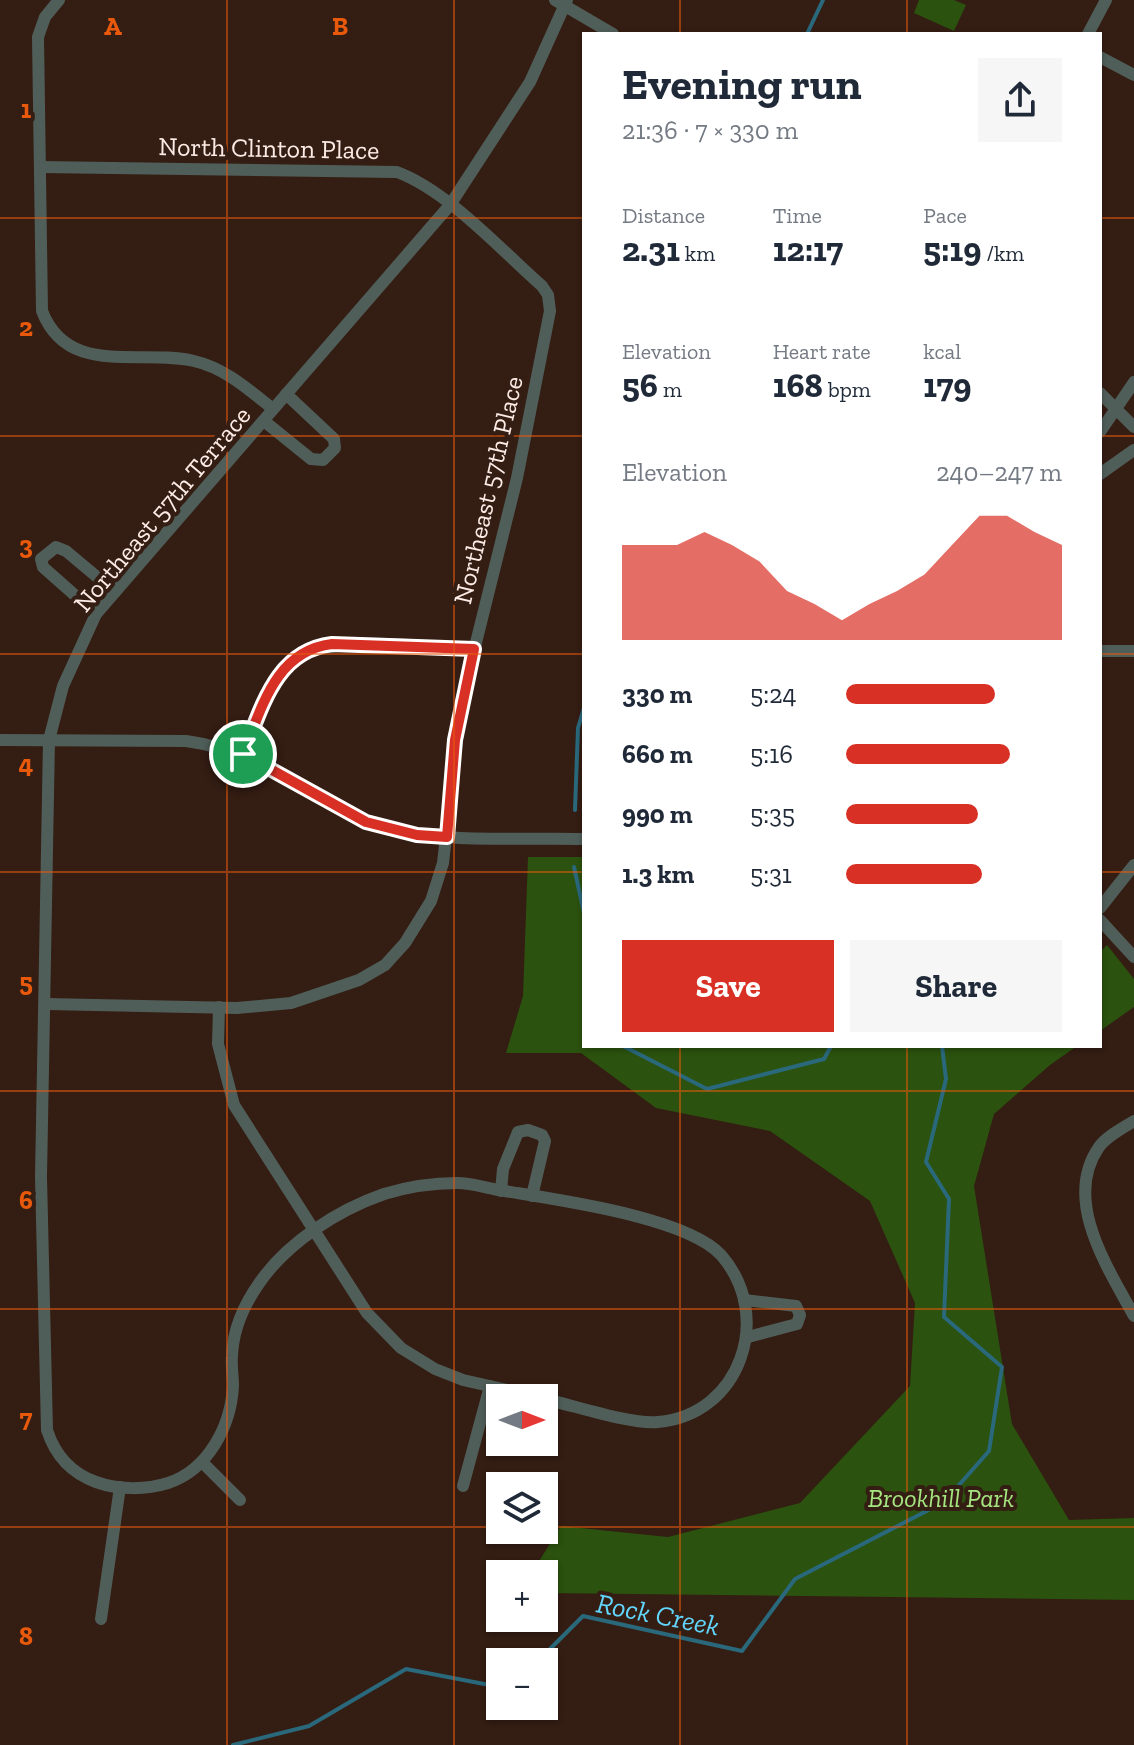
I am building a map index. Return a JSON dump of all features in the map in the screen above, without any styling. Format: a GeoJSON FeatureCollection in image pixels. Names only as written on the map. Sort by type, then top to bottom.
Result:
{"type":"FeatureCollection","features":[{"type":"Feature","properties":{"kind":"street"},"geometry":{"type":"LineString","coordinates":[[59,0],[45,17],[38,37],[42,311],[49,327],[64,343],[94,356],[200,362],[231,377],[273,409]]}},
{"type":"Feature","properties":{"kind":"street"},"geometry":{"type":"LineString","coordinates":[[1089,32],[1106,0]]}},
{"type":"Feature","properties":{"kind":"street"},"geometry":{"type":"LineString","coordinates":[[563,2],[610,32]]}},
{"type":"Feature","properties":{"kind":"street","name":"Northeast 57th Terrace"},"geometry":{"type":"LineString","coordinates":[[202,1462],[165,1484],[104,1485],[79,1474],[65,1462],[47,1430],[41,1177],[47,1004],[49,740],[63,686],[96,614],[450,205],[514,110],[563,2]]}},
{"type":"Feature","properties":{"kind":"street"},"geometry":{"type":"LineString","coordinates":[[1102,58],[1134,75]]}},
{"type":"Feature","properties":{"kind":"street","name":"North Clinton Place"},"geometry":{"type":"LineString","coordinates":[[40,167],[388,170],[415,180],[450,205],[548,295]]}},
{"type":"Feature","properties":{"kind":"street","name":"Northeast 57th Place"},"geometry":{"type":"LineString","coordinates":[[47,1004],[273,1006],[342,988],[385,965],[411,935],[431,901],[447,837],[455,740],[474,649],[517,478],[550,311],[548,295]]}},
{"type":"Feature","properties":{"kind":"street"},"geometry":{"type":"LineString","coordinates":[[1102,429],[1134,382]]}},
{"type":"Feature","properties":{"kind":"street"},"geometry":{"type":"LineString","coordinates":[[264,421],[311,459],[323,460],[329,456],[335,448],[334,439],[286,394]]}},
{"type":"Feature","properties":{"kind":"street"},"geometry":{"type":"LineString","coordinates":[[1102,395],[1134,427]]}},
{"type":"Feature","properties":{"kind":"street"},"geometry":{"type":"LineString","coordinates":[[1102,473],[1134,450]]}},
{"type":"Feature","properties":{"kind":"street"},"geometry":{"type":"LineString","coordinates":[[96,614],[43,567],[41,559],[45,553],[56,547],[66,551],[115,592]]}},
{"type":"Feature","properties":{"kind":"street"},"geometry":{"type":"LineString","coordinates":[[243,754],[275,680],[304,652],[332,644],[474,649]]}},
{"type":"Feature","properties":{"kind":"street"},"geometry":{"type":"LineString","coordinates":[[1102,651],[1134,651]]}},
{"type":"Feature","properties":{"kind":"street"},"geometry":{"type":"LineString","coordinates":[[0,740],[186,741],[243,754],[366,822],[417,835],[582,839]]}},
{"type":"Feature","properties":{"kind":"street"},"geometry":{"type":"LineString","coordinates":[[1102,905],[1134,865]]}},
{"type":"Feature","properties":{"kind":"street"},"geometry":{"type":"LineString","coordinates":[[1102,922],[1134,957]]}},
{"type":"Feature","properties":{"kind":"street"},"geometry":{"type":"LineString","coordinates":[[219,1007],[218,1044],[234,1105],[367,1313],[394,1341],[435,1369],[486,1385]]}},
{"type":"Feature","properties":{"kind":"street"},"geometry":{"type":"LineString","coordinates":[[1134,1121],[1101,1144],[1089,1170],[1085,1189],[1090,1228],[1134,1316]]}},
{"type":"Feature","properties":{"kind":"street"},"geometry":{"type":"LineString","coordinates":[[501,1191],[510,1146],[518,1132],[528,1130],[542,1135],[545,1141],[532,1196]]}},
{"type":"Feature","properties":{"kind":"street"},"geometry":{"type":"LineString","coordinates":[[240,1500],[202,1462],[224,1429],[230,1408],[232,1356],[242,1315],[262,1279],[314,1231],[364,1202],[412,1187],[461,1183],[643,1219],[697,1237],[721,1256],[733,1272],[744,1300],[748,1337],[739,1368],[701,1408],[676,1419],[649,1422],[558,1401]]}},
{"type":"Feature","properties":{"kind":"street"},"geometry":{"type":"LineString","coordinates":[[744,1300],[786,1302],[796,1306],[800,1315],[797,1324],[788,1328],[748,1337]]}},
{"type":"Feature","properties":{"kind":"street"},"geometry":{"type":"LineString","coordinates":[[463,1486],[486,1401]]}},
{"type":"Feature","properties":{"kind":"street"},"geometry":{"type":"LineString","coordinates":[[101,1619],[120,1487]]}},
{"type":"Feature","properties":{"kind":"green space"},"geometry":{"type":"Polygon","coordinates":[[[919,0],[954,0],[966,5],[954,31],[914,13],[919,0]]]}},
{"type":"Feature","properties":{"kind":"green space","name":"Brookhill Park"},"geometry":{"type":"Polygon","coordinates":[[[528,857],[582,857],[582,1048],[1074,1048],[994,1114],[974,1186],[1012,1424],[1069,1520],[1134,1518],[1134,1600],[558,1593],[558,1560],[540,1560],[550,1544],[558,1544],[561,1526],[668,1537],[800,1503],[910,1386],[915,1303],[870,1201],[770,1131],[656,1108],[581,1053],[506,1053],[523,996],[528,857]]]}},
{"type":"Feature","properties":{"kind":"green space"},"geometry":{"type":"Polygon","coordinates":[[[1107,945],[1134,979],[1134,1007],[1102,1030],[1102,950],[1107,945]]]}},
{"type":"Feature","properties":{"kind":"waterway","name":"Rock Creek"},"geometry":{"type":"LineString","coordinates":[[808,32],[823,0]]}},
{"type":"Feature","properties":{"kind":"waterway","name":"Rock Creek"},"geometry":{"type":"LineString","coordinates":[[575,810],[578,728],[582,715]]}},
{"type":"Feature","properties":{"kind":"waterway","name":"Rock Creek"},"geometry":{"type":"LineString","coordinates":[[574,867],[582,904]]}},
{"type":"Feature","properties":{"kind":"waterway","name":"Rock Creek"},"geometry":{"type":"LineString","coordinates":[[627,1048],[707,1089],[824,1059],[830,1048]]}},
{"type":"Feature","properties":{"kind":"waterway","name":"Rock Creek"},"geometry":{"type":"LineString","coordinates":[[551,1648],[583,1616],[742,1651],[795,1579],[944,1502],[989,1451],[1002,1367],[944,1317],[949,1199],[926,1162],[946,1079],[942,1048]]}},
{"type":"Feature","properties":{"kind":"waterway","name":"Rock Creek"},"geometry":{"type":"LineString","coordinates":[[233,1745],[309,1726],[406,1669],[486,1684]]}},
{"type":"Feature","properties":{"kind":"route"},"geometry":{"type":"LineString","coordinates":[[332,644],[474,649],[455,740],[447,837],[417,835],[366,822],[243,754],[275,680],[287,664],[304,652],[332,644]]}}]}
